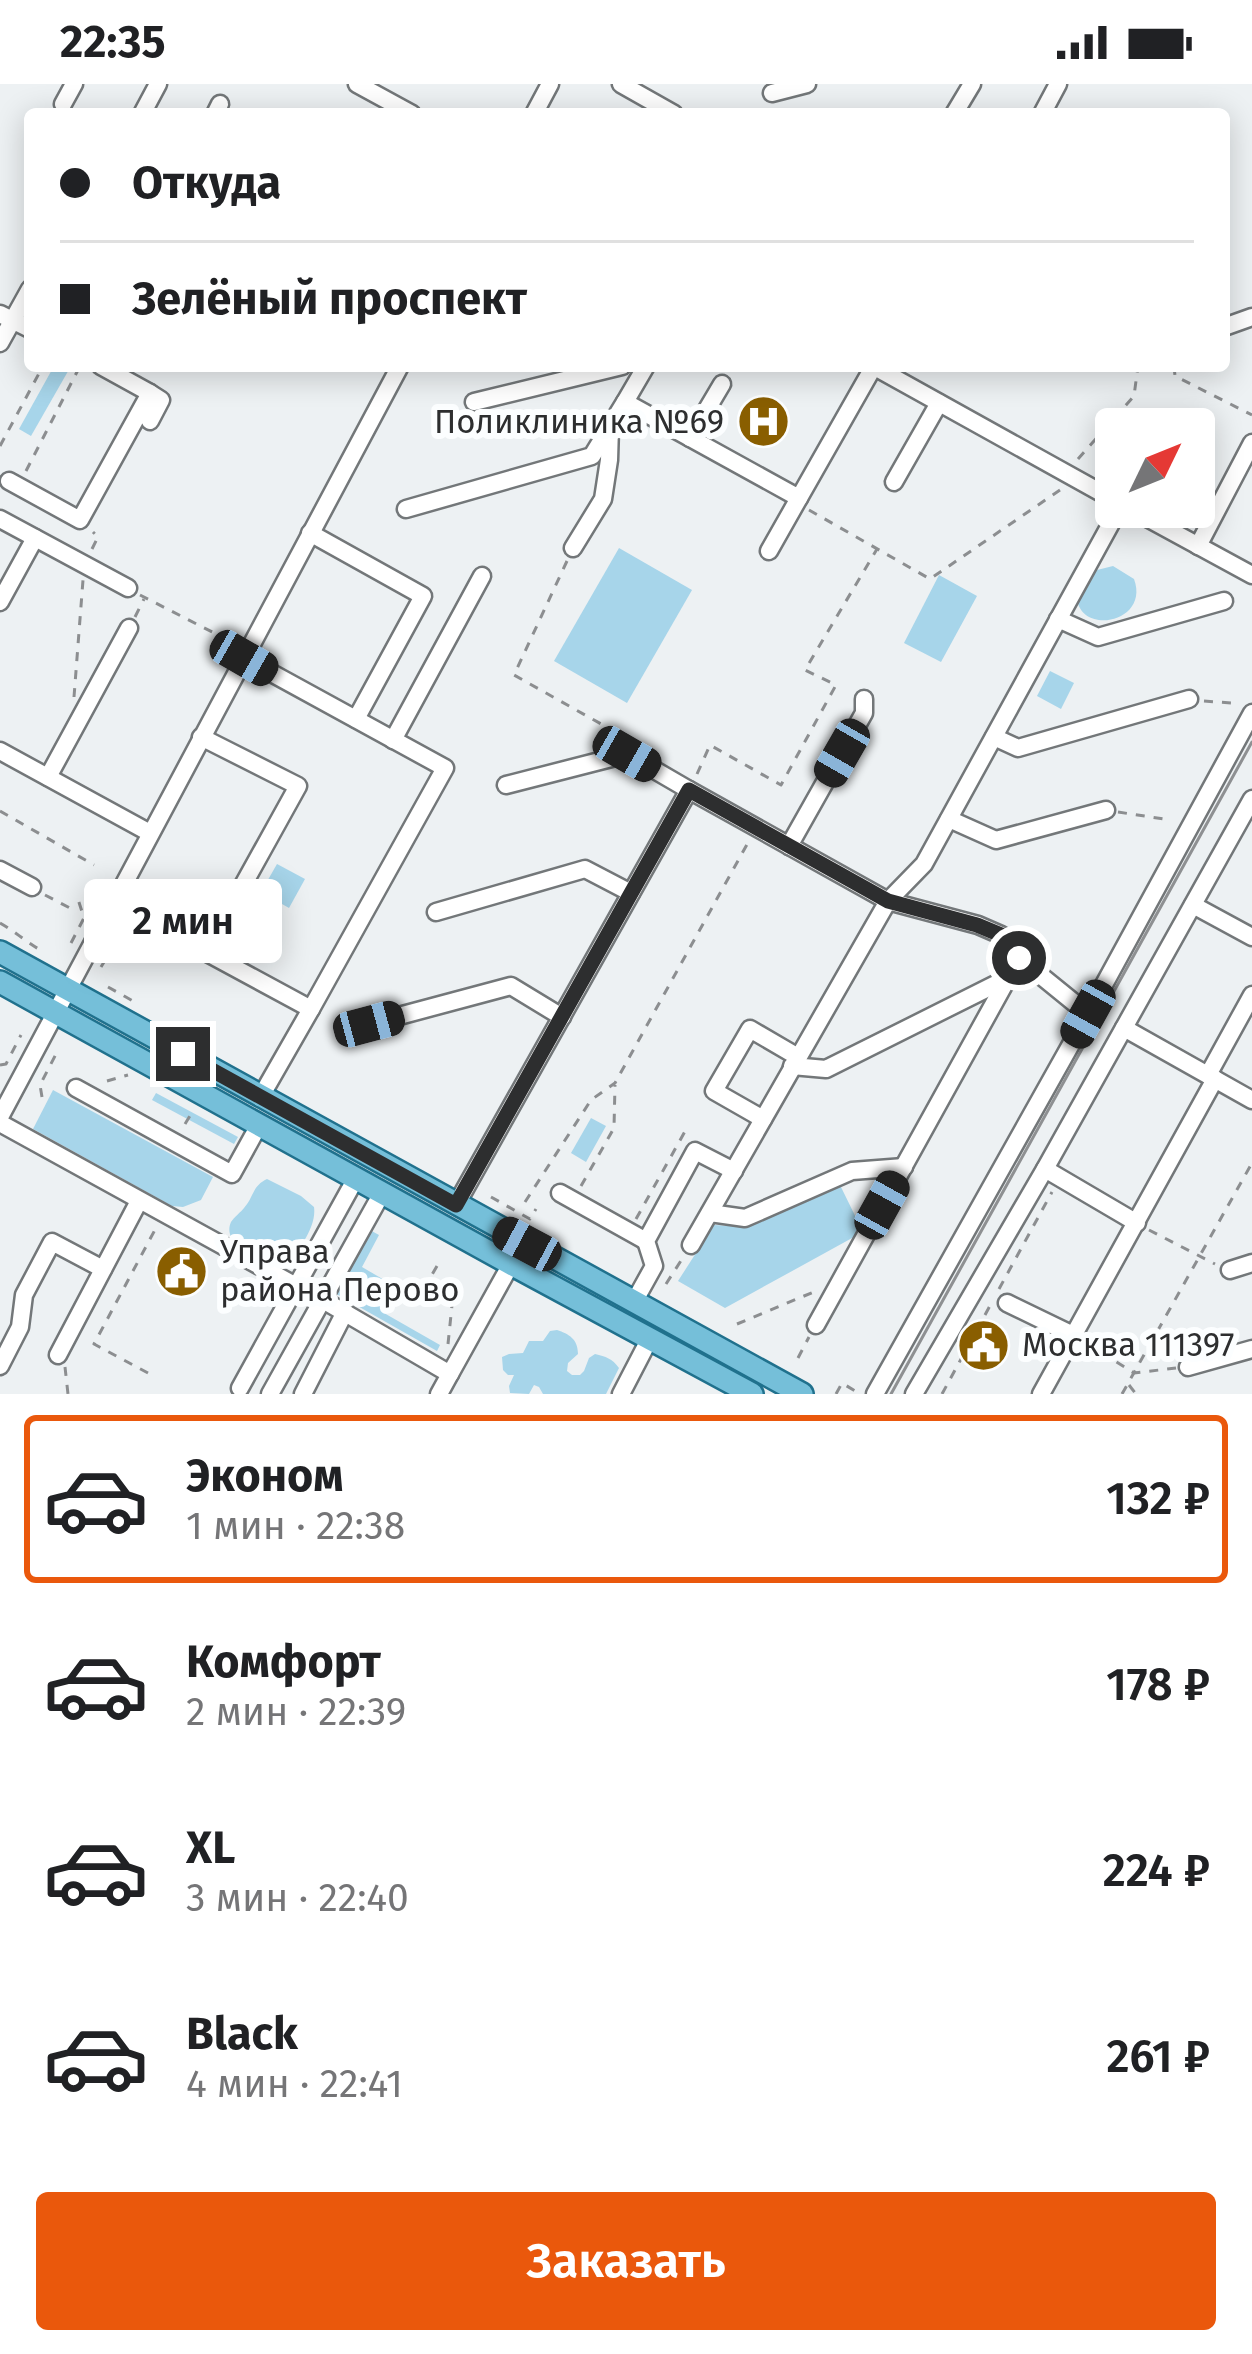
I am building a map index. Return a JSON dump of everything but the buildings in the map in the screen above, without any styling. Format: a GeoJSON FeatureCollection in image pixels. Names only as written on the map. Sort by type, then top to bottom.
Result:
{"type":"FeatureCollection","features":[{"type":"Feature","properties":{"kind":"main road"},"geometry":{"type":"LineString","coordinates":[[0,952],[802,1394]]}},
{"type":"Feature","properties":{"kind":"main road"},"geometry":{"type":"LineString","coordinates":[[0,982],[752,1394]]}},
{"type":"Feature","properties":{"kind":"street"},"geometry":{"type":"LineString","coordinates":[[63,104],[74,84]]}},
{"type":"Feature","properties":{"kind":"street"},"geometry":{"type":"LineString","coordinates":[[357,84],[401,108]]}},
{"type":"Feature","properties":{"kind":"street"},"geometry":{"type":"LineString","coordinates":[[621,84],[663,108]]}},
{"type":"Feature","properties":{"kind":"street"},"geometry":{"type":"LineString","coordinates":[[772,93],[808,84]]}},
{"type":"Feature","properties":{"kind":"street"},"geometry":{"type":"LineString","coordinates":[[0,343],[6,317]]}},
{"type":"Feature","properties":{"kind":"street"},"geometry":{"type":"LineString","coordinates":[[112,372],[161,400],[150,421]]}},
{"type":"Feature","properties":{"kind":"street"},"geometry":{"type":"LineString","coordinates":[[296,1286],[0,1120],[397,372]]}},
{"type":"Feature","properties":{"kind":"street"},"geometry":{"type":"LineString","coordinates":[[474,402],[597,372]]}},
{"type":"Feature","properties":{"kind":"street"},"geometry":{"type":"LineString","coordinates":[[406,509],[592,456],[642,372]]}},
{"type":"Feature","properties":{"kind":"street"},"geometry":{"type":"LineString","coordinates":[[769,551],[871,372]]}},
{"type":"Feature","properties":{"kind":"street"},"geometry":{"type":"LineString","coordinates":[[901,373],[939,403],[1095,490]]}},
{"type":"Feature","properties":{"kind":"street"},"geometry":{"type":"LineString","coordinates":[[690,438],[722,384]]}},
{"type":"Feature","properties":{"kind":"street"},"geometry":{"type":"LineString","coordinates":[[16,479],[80,520],[150,393]]}},
{"type":"Feature","properties":{"kind":"street"},"geometry":{"type":"LineString","coordinates":[[625,402],[798,500]]}},
{"type":"Feature","properties":{"kind":"street"},"geometry":{"type":"LineString","coordinates":[[894,482],[939,403]]}},
{"type":"Feature","properties":{"kind":"street"},"geometry":{"type":"LineString","coordinates":[[573,548],[603,499],[610,426]]}},
{"type":"Feature","properties":{"kind":"street"},"geometry":{"type":"LineString","coordinates":[[1198,546],[1252,442]]}},
{"type":"Feature","properties":{"kind":"street"},"geometry":{"type":"LineString","coordinates":[[0,519],[136,593]]}},
{"type":"Feature","properties":{"kind":"street"},"geometry":{"type":"LineString","coordinates":[[691,1245],[888,901],[924,864],[1108,528]]}},
{"type":"Feature","properties":{"kind":"street"},"geometry":{"type":"LineString","coordinates":[[1164,528],[1252,575]]}},
{"type":"Feature","properties":{"kind":"street"},"geometry":{"type":"LineString","coordinates":[[310,533],[423,596],[356,719]]}},
{"type":"Feature","properties":{"kind":"street"},"geometry":{"type":"LineString","coordinates":[[0,602],[34,538]]}},
{"type":"Feature","properties":{"kind":"street"},"geometry":{"type":"LineString","coordinates":[[393,740],[482,576]]}},
{"type":"Feature","properties":{"kind":"street"},"geometry":{"type":"LineString","coordinates":[[1058,619],[1098,637],[1224,601]]}},
{"type":"Feature","properties":{"kind":"street"},"geometry":{"type":"LineString","coordinates":[[48,777],[129,628]]}},
{"type":"Feature","properties":{"kind":"street"},"geometry":{"type":"LineString","coordinates":[[244,658],[445,769],[260,1098]]}},
{"type":"Feature","properties":{"kind":"street"},"geometry":{"type":"LineString","coordinates":[[789,846],[864,713],[864,699]]}},
{"type":"Feature","properties":{"kind":"street"},"geometry":{"type":"LineString","coordinates":[[994,737],[1018,748],[1189,699]]}},
{"type":"Feature","properties":{"kind":"street"},"geometry":{"type":"LineString","coordinates":[[875,1394],[1252,713]]}},
{"type":"Feature","properties":{"kind":"street"},"geometry":{"type":"LineString","coordinates":[[201,737],[298,786],[206,952]]}},
{"type":"Feature","properties":{"kind":"street"},"geometry":{"type":"LineString","coordinates":[[0,751],[150,833]]}},
{"type":"Feature","properties":{"kind":"street"},"geometry":{"type":"LineString","coordinates":[[506,785],[627,754],[888,901],[1001,935],[1019,958],[1088,1014]]}},
{"type":"Feature","properties":{"kind":"street"},"geometry":{"type":"LineString","coordinates":[[456,1205],[689,790]]}},
{"type":"Feature","properties":{"kind":"street"},"geometry":{"type":"LineString","coordinates":[[914,1394],[1052,1174],[1124,1028],[1252,799]]}},
{"type":"Feature","properties":{"kind":"street"},"geometry":{"type":"LineString","coordinates":[[949,818],[996,840],[1106,810]]}},
{"type":"Feature","properties":{"kind":"street"},"geometry":{"type":"LineString","coordinates":[[436,912],[584,869],[631,893]]}},
{"type":"Feature","properties":{"kind":"street"},"geometry":{"type":"LineString","coordinates":[[0,870],[32,887]]}},
{"type":"Feature","properties":{"kind":"street"},"geometry":{"type":"LineString","coordinates":[[113,902],[311,1009]]}},
{"type":"Feature","properties":{"kind":"street"},"geometry":{"type":"LineString","coordinates":[[1193,905],[1252,938]]}},
{"type":"Feature","properties":{"kind":"street"},"geometry":{"type":"LineString","coordinates":[[816,1325],[1019,958]]}},
{"type":"Feature","properties":{"kind":"street"},"geometry":{"type":"LineString","coordinates":[[763,1118],[714,1091],[750,1029],[795,1062],[826,1069],[1008,978]]}},
{"type":"Feature","properties":{"kind":"street"},"geometry":{"type":"LineString","coordinates":[[369,1024],[511,986],[562,1017]]}},
{"type":"Feature","properties":{"kind":"street"},"geometry":{"type":"LineString","coordinates":[[1041,1394],[1137,1223],[1252,995]]}},
{"type":"Feature","properties":{"kind":"street"},"geometry":{"type":"LineString","coordinates":[[1124,1028],[1252,1100]]}},
{"type":"Feature","properties":{"kind":"street"},"geometry":{"type":"LineString","coordinates":[[76,1088],[232,1174],[259,1125]]}},
{"type":"Feature","properties":{"kind":"street"},"geometry":{"type":"LineString","coordinates":[[646,1241],[695,1150],[734,1172]]}},
{"type":"Feature","properties":{"kind":"street"},"geometry":{"type":"LineString","coordinates":[[710,1213],[745,1218],[852,1172],[904,1167]]}},
{"type":"Feature","properties":{"kind":"street"},"geometry":{"type":"LineString","coordinates":[[1052,1174],[1137,1223]]}},
{"type":"Feature","properties":{"kind":"street"},"geometry":{"type":"LineString","coordinates":[[240,1388],[356,1178]]}},
{"type":"Feature","properties":{"kind":"street"},"geometry":{"type":"LineString","coordinates":[[270,1394],[382,1193]]}},
{"type":"Feature","properties":{"kind":"street"},"geometry":{"type":"LineString","coordinates":[[567,1197],[646,1241],[654,1266],[634,1303]]}},
{"type":"Feature","properties":{"kind":"street"},"geometry":{"type":"LineString","coordinates":[[58,1355],[139,1201]]}},
{"type":"Feature","properties":{"kind":"street"},"geometry":{"type":"LineString","coordinates":[[0,1366],[20,1327],[24,1295],[52,1242],[104,1268]]}},
{"type":"Feature","properties":{"kind":"street"},"geometry":{"type":"LineString","coordinates":[[1231,1270],[1252,1263]]}},
{"type":"Feature","properties":{"kind":"street"},"geometry":{"type":"LineString","coordinates":[[439,1394],[511,1264]]}},
{"type":"Feature","properties":{"kind":"street"},"geometry":{"type":"LineString","coordinates":[[323,1300],[450,1374]]}},
{"type":"Feature","properties":{"kind":"street"},"geometry":{"type":"LineString","coordinates":[[1007,1303],[1075,1336]]}},
{"type":"Feature","properties":{"kind":"street"},"geometry":{"type":"LineString","coordinates":[[303,1394],[345,1312]]}},
{"type":"Feature","properties":{"kind":"street"},"geometry":{"type":"LineString","coordinates":[[621,1394],[650,1340]]}},
{"type":"Feature","properties":{"kind":"street"},"geometry":{"type":"LineString","coordinates":[[1188,1367],[1252,1349]]}},
{"type":"Feature","properties":{"kind":"path"},"geometry":{"type":"LineString","coordinates":[[0,446],[40,372]]}},
{"type":"Feature","properties":{"kind":"path"},"geometry":{"type":"LineString","coordinates":[[16,479],[77,372]]}},
{"type":"Feature","properties":{"kind":"path"},"geometry":{"type":"LineString","coordinates":[[1078,458],[1134,396],[1137,372]]}},
{"type":"Feature","properties":{"kind":"path"},"geometry":{"type":"LineString","coordinates":[[1175,372],[1252,415]]}},
{"type":"Feature","properties":{"kind":"path"},"geometry":{"type":"LineString","coordinates":[[798,500],[930,579],[1062,488]]}},
{"type":"Feature","properties":{"kind":"path"},"geometry":{"type":"LineString","coordinates":[[71,734],[84,565],[98,537],[80,520]]}},
{"type":"Feature","properties":{"kind":"path"},"geometry":{"type":"LineString","coordinates":[[573,548],[514,675],[635,743]]}},
{"type":"Feature","properties":{"kind":"path"},"geometry":{"type":"LineString","coordinates":[[689,790],[710,745],[781,784],[836,685],[806,670],[877,549]]}},
{"type":"Feature","properties":{"kind":"path"},"geometry":{"type":"LineString","coordinates":[[129,628],[136,593],[220,636]]}},
{"type":"Feature","properties":{"kind":"path"},"geometry":{"type":"LineString","coordinates":[[1189,699],[1232,703]]}},
{"type":"Feature","properties":{"kind":"path"},"geometry":{"type":"LineString","coordinates":[[1106,810],[1170,820]]}},
{"type":"Feature","properties":{"kind":"path"},"geometry":{"type":"LineString","coordinates":[[0,811],[94,865]]}},
{"type":"Feature","properties":{"kind":"path"},"geometry":{"type":"LineString","coordinates":[[524,1202],[591,1100],[615,1083],[756,828]]}},
{"type":"Feature","properties":{"kind":"path"},"geometry":{"type":"LineString","coordinates":[[32,887],[70,908]]}},
{"type":"Feature","properties":{"kind":"path"},"geometry":{"type":"LineString","coordinates":[[71,943],[84,918],[76,896]]}},
{"type":"Feature","properties":{"kind":"path"},"geometry":{"type":"LineString","coordinates":[[0,922],[44,952]]}},
{"type":"Feature","properties":{"kind":"path"},"geometry":{"type":"LineString","coordinates":[[101,967],[118,939],[132,934]]}},
{"type":"Feature","properties":{"kind":"path"},"geometry":{"type":"LineString","coordinates":[[108,987],[133,1001]]}},
{"type":"Feature","properties":{"kind":"path"},"geometry":{"type":"LineString","coordinates":[[0,1065],[6,1064],[21,1035]]}},
{"type":"Feature","properties":{"kind":"path"},"geometry":{"type":"LineString","coordinates":[[42,1097],[40,1085],[56,1054]]}},
{"type":"Feature","properties":{"kind":"path"},"geometry":{"type":"LineString","coordinates":[[107,1081],[130,1074]]}},
{"type":"Feature","properties":{"kind":"path"},"geometry":{"type":"LineString","coordinates":[[567,1197],[614,1128],[615,1083]]}},
{"type":"Feature","properties":{"kind":"path"},"geometry":{"type":"LineString","coordinates":[[185,1124],[194,1109]]}},
{"type":"Feature","properties":{"kind":"path"},"geometry":{"type":"LineString","coordinates":[[628,1231],[688,1126]]}},
{"type":"Feature","properties":{"kind":"path"},"geometry":{"type":"LineString","coordinates":[[1122,1394],[1252,1163]]}},
{"type":"Feature","properties":{"kind":"path"},"geometry":{"type":"LineString","coordinates":[[942,1394],[1052,1174]]}},
{"type":"Feature","properties":{"kind":"path"},"geometry":{"type":"LineString","coordinates":[[491,1197],[530,1219],[536,1209]]}},
{"type":"Feature","properties":{"kind":"path"},"geometry":{"type":"LineString","coordinates":[[148,1372],[94,1344],[163,1214]]}},
{"type":"Feature","properties":{"kind":"path"},"geometry":{"type":"LineString","coordinates":[[1137,1223],[1231,1270]]}},
{"type":"Feature","properties":{"kind":"path"},"geometry":{"type":"LineString","coordinates":[[666,1284],[691,1245]]}},
{"type":"Feature","properties":{"kind":"path"},"geometry":{"type":"LineString","coordinates":[[437,1266],[422,1292],[432,1298],[441,1282]]}},
{"type":"Feature","properties":{"kind":"path"},"geometry":{"type":"LineString","coordinates":[[448,1342],[455,1276]]}},
{"type":"Feature","properties":{"kind":"path"},"geometry":{"type":"LineString","coordinates":[[737,1324],[840,1282]]}},
{"type":"Feature","properties":{"kind":"path"},"geometry":{"type":"LineString","coordinates":[[797,1358],[816,1325]]}},
{"type":"Feature","properties":{"kind":"path"},"geometry":{"type":"LineString","coordinates":[[1075,1336],[1134,1373],[1188,1367]]}},
{"type":"Feature","properties":{"kind":"path"},"geometry":{"type":"LineString","coordinates":[[58,1355],[68,1394]]}},
{"type":"Feature","properties":{"kind":"path"},"geometry":{"type":"LineString","coordinates":[[836,1394],[842,1383],[860,1394]]}},
{"type":"Feature","properties":{"kind":"path"},"geometry":{"type":"LineString","coordinates":[[1128,1383],[1136,1394]]}},
{"type":"Feature","properties":{"kind":"shaded area"},"geometry":{"type":"Polygon","coordinates":[[[51,372],[68,372],[31,436],[19,429],[51,372]]]}},
{"type":"Feature","properties":{"kind":"shaded area"},"geometry":{"type":"Polygon","coordinates":[[[619,548],[692,590],[627,703],[554,661],[619,548]]]}},
{"type":"Feature","properties":{"kind":"shaded area"},"geometry":{"type":"Polygon","coordinates":[[[1113,566],[1134,579],[1133,605],[1113,619],[1090,618],[1077,599],[1079,589],[1089,572],[1113,566]]]}},
{"type":"Feature","properties":{"kind":"shaded area"},"geometry":{"type":"Polygon","coordinates":[[[939,575],[977,596],[941,662],[904,643],[939,575]]]}},
{"type":"Feature","properties":{"kind":"shaded area"},"geometry":{"type":"Polygon","coordinates":[[[1050,671],[1074,683],[1061,709],[1037,696],[1050,671]]]}},
{"type":"Feature","properties":{"kind":"shaded area"},"geometry":{"type":"Polygon","coordinates":[[[277,864],[305,879],[289,908],[261,892],[277,864]]]}},
{"type":"Feature","properties":{"kind":"shaded area"},"geometry":{"type":"Polygon","coordinates":[[[53,1090],[213,1177],[201,1200],[172,1206],[33,1129],[53,1090]]]}},
{"type":"Feature","properties":{"kind":"shaded area"},"geometry":{"type":"Polygon","coordinates":[[[156,1093],[238,1137],[234,1144],[152,1100],[156,1093]]]}},
{"type":"Feature","properties":{"kind":"shaded area"},"geometry":{"type":"Polygon","coordinates":[[[591,1118],[606,1126],[586,1162],[571,1153],[591,1118]]]}},
{"type":"Feature","properties":{"kind":"shaded area"},"geometry":{"type":"Polygon","coordinates":[[[267,1179],[314,1207],[309,1231],[282,1270],[246,1252],[229,1231],[232,1220],[267,1179]]]}},
{"type":"Feature","properties":{"kind":"shaded area"},"geometry":{"type":"Polygon","coordinates":[[[840,1185],[863,1232],[725,1308],[678,1281],[714,1225],[748,1227],[840,1185]]]}},
{"type":"Feature","properties":{"kind":"shaded area"},"geometry":{"type":"Polygon","coordinates":[[[368,1229],[379,1235],[362,1267],[398,1288],[384,1313],[440,1345],[437,1351],[333,1292],[368,1229]]]}},
{"type":"Feature","properties":{"kind":"shaded area"},"geometry":{"type":"Polygon","coordinates":[[[557,1330],[576,1344],[578,1354],[568,1363],[572,1375],[580,1375],[595,1354],[619,1368],[606,1394],[543,1394],[534,1385],[529,1394],[510,1393],[514,1375],[503,1370],[502,1357],[523,1353],[529,1341],[543,1341],[557,1330]]]}},
{"type":"Feature","properties":{"kind":"tram line"},"geometry":{"type":"LineString","coordinates":[[891,1394],[1252,742]]}},
{"type":"Feature","properties":{"kind":"place","name":"Поликлиника №69"},"geometry":{"type":"Point","coordinates":[763,422]}},
{"type":"Feature","properties":{"kind":"place","name":"Управа района Перово"},"geometry":{"type":"Point","coordinates":[181,1271]}},
{"type":"Feature","properties":{"kind":"place","name":"Москва 111397"},"geometry":{"type":"Point","coordinates":[983,1345]}},
{"type":"Feature","properties":{"kind":"route"},"geometry":{"type":"LineString","coordinates":[[183,1054],[456,1205],[689,790],[888,901],[1001,935],[1019,958]]}}]}
